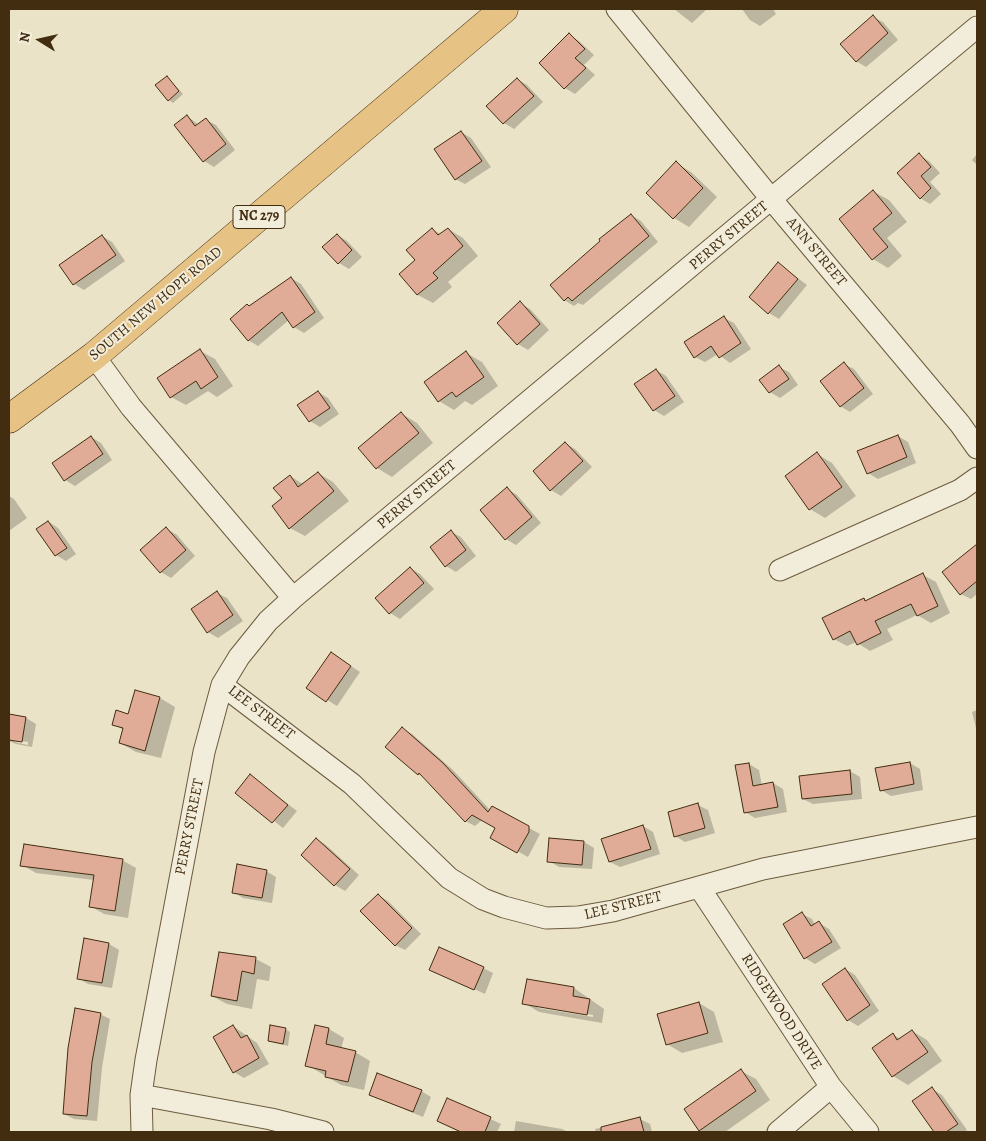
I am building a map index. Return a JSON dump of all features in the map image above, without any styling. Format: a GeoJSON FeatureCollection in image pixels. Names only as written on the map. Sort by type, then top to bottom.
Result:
{"type":"FeatureCollection","features":[{"type":"Feature","properties":{"kind":"main road","name":"SOUTH NEW HOPE ROAD"},"geometry":{"type":"LineString","coordinates":[[9,419],[94,356],[504,9]]}},
{"type":"Feature","properties":{"kind":"street","name":"ANN STREET"},"geometry":{"type":"LineString","coordinates":[[617,9],[772,200],[930,386],[977,448]]}},
{"type":"Feature","properties":{"kind":"street","name":"PERRY STREET"},"geometry":{"type":"LineString","coordinates":[[142,1132],[140,1095],[204,752],[222,685],[245,650],[268,622],[293,598],[977,27]]}},
{"type":"Feature","properties":{"kind":"street"},"geometry":{"type":"LineString","coordinates":[[94,356],[131,407],[293,598]]}},
{"type":"Feature","properties":{"kind":"street"},"geometry":{"type":"LineString","coordinates":[[780,570],[960,490],[977,478]]}},
{"type":"Feature","properties":{"kind":"street","name":"LEE STREET"},"geometry":{"type":"LineString","coordinates":[[222,685],[327,763],[352,784],[449,878],[483,898],[525,913],[546,918],[578,917],[613,911],[763,868],[977,827]]}},
{"type":"Feature","properties":{"kind":"street","name":"RIDGEWOOD DRIVE"},"geometry":{"type":"LineString","coordinates":[[700,887],[831,1087],[868,1132]]}},
{"type":"Feature","properties":{"kind":"street"},"geometry":{"type":"LineString","coordinates":[[778,1132],[831,1087]]}},
{"type":"Feature","properties":{"kind":"street"},"geometry":{"type":"LineString","coordinates":[[140,1095],[271,1118],[323,1132]]}},
{"type":"Feature","properties":{"kind":"building"},"geometry":{"type":"Polygon","coordinates":[[[873,15],[888,33],[856,62],[840,44],[873,15]]]}},
{"type":"Feature","properties":{"kind":"building"},"geometry":{"type":"Polygon","coordinates":[[[569,33],[585,49],[575,58],[586,68],[564,89],[539,63],[569,33]]]}},
{"type":"Feature","properties":{"kind":"building"},"geometry":{"type":"Polygon","coordinates":[[[167,76],[179,91],[168,101],[155,85],[167,76]]]}},
{"type":"Feature","properties":{"kind":"building"},"geometry":{"type":"Polygon","coordinates":[[[517,78],[534,96],[503,124],[486,106],[517,78]]]}},
{"type":"Feature","properties":{"kind":"building"},"geometry":{"type":"Polygon","coordinates":[[[187,115],[195,126],[206,118],[226,144],[203,162],[174,125],[187,115]]]}},
{"type":"Feature","properties":{"kind":"building"},"geometry":{"type":"Polygon","coordinates":[[[461,131],[482,161],[455,180],[434,149],[461,131]]]}},
{"type":"Feature","properties":{"kind":"building"},"geometry":{"type":"Polygon","coordinates":[[[919,153],[931,167],[921,176],[931,188],[920,199],[897,173],[919,153]]]}},
{"type":"Feature","properties":{"kind":"building"},"geometry":{"type":"Polygon","coordinates":[[[676,161],[703,188],[673,219],[646,193],[676,161]]]}},
{"type":"Feature","properties":{"kind":"building"},"geometry":{"type":"Polygon","coordinates":[[[873,190],[892,213],[873,229],[888,247],[872,260],[839,219],[873,190]]]}},
{"type":"Feature","properties":{"kind":"building"},"geometry":{"type":"Polygon","coordinates":[[[631,214],[649,236],[572,301],[568,297],[564,301],[550,285],[600,241],[599,239],[631,214]]]}},
{"type":"Feature","properties":{"kind":"building"},"geometry":{"type":"Polygon","coordinates":[[[432,228],[438,235],[448,228],[463,246],[433,273],[438,278],[417,295],[399,274],[415,260],[406,250],[432,228]]]}},
{"type":"Feature","properties":{"kind":"building"},"geometry":{"type":"Polygon","coordinates":[[[337,234],[352,250],[338,264],[322,247],[337,234]]]}},
{"type":"Feature","properties":{"kind":"building"},"geometry":{"type":"Polygon","coordinates":[[[102,235],[116,255],[73,285],[59,265],[102,235]]]}},
{"type":"Feature","properties":{"kind":"building"},"geometry":{"type":"Polygon","coordinates":[[[778,262],[798,279],[768,314],[749,297],[778,262]]]}},
{"type":"Feature","properties":{"kind":"building"},"geometry":{"type":"Polygon","coordinates":[[[291,277],[315,312],[293,328],[282,312],[248,341],[230,319],[247,304],[249,306],[291,277]]]}},
{"type":"Feature","properties":{"kind":"building"},"geometry":{"type":"Polygon","coordinates":[[[520,301],[540,324],[517,345],[497,323],[520,301]]]}},
{"type":"Feature","properties":{"kind":"building"},"geometry":{"type":"Polygon","coordinates":[[[724,316],[741,343],[719,358],[711,346],[694,358],[684,342],[724,316]]]}},
{"type":"Feature","properties":{"kind":"building"},"geometry":{"type":"Polygon","coordinates":[[[200,349],[218,377],[201,389],[196,381],[170,398],[157,378],[200,349]]]}},
{"type":"Feature","properties":{"kind":"building"},"geometry":{"type":"Polygon","coordinates":[[[466,351],[484,377],[456,397],[452,392],[438,402],[424,382],[466,351]]]}},
{"type":"Feature","properties":{"kind":"building"},"geometry":{"type":"Polygon","coordinates":[[[844,362],[864,388],[840,407],[820,381],[844,362]]]}},
{"type":"Feature","properties":{"kind":"building"},"geometry":{"type":"Polygon","coordinates":[[[779,365],[789,379],[769,393],[759,380],[779,365]]]}},
{"type":"Feature","properties":{"kind":"building"},"geometry":{"type":"Polygon","coordinates":[[[656,369],[675,396],[653,411],[634,384],[656,369]]]}},
{"type":"Feature","properties":{"kind":"building"},"geometry":{"type":"Polygon","coordinates":[[[318,391],[330,408],[309,422],[297,405],[318,391]]]}},
{"type":"Feature","properties":{"kind":"building"},"geometry":{"type":"Polygon","coordinates":[[[401,412],[419,433],[376,469],[358,448],[401,412]]]}},
{"type":"Feature","properties":{"kind":"building"},"geometry":{"type":"Polygon","coordinates":[[[898,435],[907,457],[867,474],[857,451],[898,435]]]}},
{"type":"Feature","properties":{"kind":"building"},"geometry":{"type":"Polygon","coordinates":[[[91,436],[103,454],[64,481],[52,463],[91,436]]]}},
{"type":"Feature","properties":{"kind":"building"},"geometry":{"type":"Polygon","coordinates":[[[565,442],[583,461],[550,491],[533,471],[565,442]]]}},
{"type":"Feature","properties":{"kind":"building"},"geometry":{"type":"Polygon","coordinates":[[[817,452],[842,487],[809,510],[785,476],[817,452]]]}},
{"type":"Feature","properties":{"kind":"building"},"geometry":{"type":"Polygon","coordinates":[[[318,472],[334,491],[289,529],[272,506],[282,498],[273,488],[290,475],[298,487],[318,472]]]}},
{"type":"Feature","properties":{"kind":"building"},"geometry":{"type":"Polygon","coordinates":[[[507,487],[532,517],[505,540],[480,510],[507,487]]]}},
{"type":"Feature","properties":{"kind":"building"},"geometry":{"type":"Polygon","coordinates":[[[48,521],[67,548],[55,556],[36,529],[48,521]]]}},
{"type":"Feature","properties":{"kind":"building"},"geometry":{"type":"Polygon","coordinates":[[[166,527],[186,550],[160,573],[140,550],[166,527]]]}},
{"type":"Feature","properties":{"kind":"building"},"geometry":{"type":"Polygon","coordinates":[[[451,530],[466,550],[445,567],[430,547],[451,530]]]}},
{"type":"Feature","properties":{"kind":"building"},"geometry":{"type":"Polygon","coordinates":[[[977,544],[977,581],[960,595],[942,572],[977,544]]]}},
{"type":"Feature","properties":{"kind":"building"},"geometry":{"type":"Polygon","coordinates":[[[410,567],[424,583],[389,614],[375,598],[410,567]]]}},
{"type":"Feature","properties":{"kind":"building"},"geometry":{"type":"Polygon","coordinates":[[[923,573],[938,606],[917,616],[911,604],[875,621],[881,633],[857,645],[850,631],[833,640],[822,618],[864,598],[865,601],[923,573]]]}},
{"type":"Feature","properties":{"kind":"building"},"geometry":{"type":"Polygon","coordinates":[[[217,591],[233,615],[207,633],[191,609],[217,591]]]}},
{"type":"Feature","properties":{"kind":"building"},"geometry":{"type":"Polygon","coordinates":[[[331,652],[351,666],[326,702],[306,688],[331,652]]]}},
{"type":"Feature","properties":{"kind":"building"},"geometry":{"type":"Polygon","coordinates":[[[135,690],[160,697],[145,751],[119,743],[123,728],[112,725],[116,710],[128,714],[135,690]]]}},
{"type":"Feature","properties":{"kind":"building"},"geometry":{"type":"Polygon","coordinates":[[[9,714],[26,717],[22,742],[9,740],[9,714]]]}},
{"type":"Feature","properties":{"kind":"building"},"geometry":{"type":"Polygon","coordinates":[[[402,727],[443,763],[488,812],[492,806],[529,826],[529,832],[517,853],[490,838],[495,828],[472,815],[465,822],[419,773],[418,775],[385,747],[402,727]]]}},
{"type":"Feature","properties":{"kind":"building"},"geometry":{"type":"Polygon","coordinates":[[[910,762],[914,784],[880,791],[875,768],[910,762]]]}},
{"type":"Feature","properties":{"kind":"building"},"geometry":{"type":"Polygon","coordinates":[[[749,763],[753,786],[773,782],[778,807],[744,813],[735,765],[749,763]]]}},
{"type":"Feature","properties":{"kind":"building"},"geometry":{"type":"Polygon","coordinates":[[[850,770],[852,794],[802,799],[799,776],[850,770]]]}},
{"type":"Feature","properties":{"kind":"building"},"geometry":{"type":"Polygon","coordinates":[[[250,774],[288,805],[272,823],[235,793],[250,774]]]}},
{"type":"Feature","properties":{"kind":"building"},"geometry":{"type":"Polygon","coordinates":[[[698,803],[705,828],[674,837],[668,812],[698,803]]]}},
{"type":"Feature","properties":{"kind":"building"},"geometry":{"type":"Polygon","coordinates":[[[643,825],[651,849],[609,862],[601,839],[643,825]]]}},
{"type":"Feature","properties":{"kind":"building"},"geometry":{"type":"Polygon","coordinates":[[[316,838],[350,869],[334,886],[301,855],[316,838]]]}},
{"type":"Feature","properties":{"kind":"building"},"geometry":{"type":"Polygon","coordinates":[[[549,838],[584,841],[582,865],[547,862],[549,838]]]}},
{"type":"Feature","properties":{"kind":"building"},"geometry":{"type":"Polygon","coordinates":[[[24,844],[123,859],[115,911],[89,907],[94,875],[20,866],[24,844]]]}},
{"type":"Feature","properties":{"kind":"building"},"geometry":{"type":"Polygon","coordinates":[[[237,864],[267,870],[262,898],[232,893],[237,864]]]}},
{"type":"Feature","properties":{"kind":"building"},"geometry":{"type":"Polygon","coordinates":[[[378,894],[412,928],[395,946],[360,911],[378,894]]]}},
{"type":"Feature","properties":{"kind":"building"},"geometry":{"type":"Polygon","coordinates":[[[802,912],[811,926],[819,921],[832,942],[804,959],[783,924],[802,912]]]}},
{"type":"Feature","properties":{"kind":"building"},"geometry":{"type":"Polygon","coordinates":[[[84,938],[109,943],[102,983],[77,979],[84,938]]]}},
{"type":"Feature","properties":{"kind":"building"},"geometry":{"type":"Polygon","coordinates":[[[439,947],[484,967],[474,990],[429,970],[439,947]]]}},
{"type":"Feature","properties":{"kind":"building"},"geometry":{"type":"Polygon","coordinates":[[[219,952],[256,957],[254,974],[242,971],[237,1001],[211,996],[219,952]]]}},
{"type":"Feature","properties":{"kind":"building"},"geometry":{"type":"Polygon","coordinates":[[[845,968],[870,1005],[847,1021],[822,984],[845,968]]]}},
{"type":"Feature","properties":{"kind":"building"},"geometry":{"type":"Polygon","coordinates":[[[527,979],[574,987],[573,996],[590,999],[587,1015],[522,1004],[527,979]]]}},
{"type":"Feature","properties":{"kind":"building"},"geometry":{"type":"Polygon","coordinates":[[[699,1002],[708,1033],[666,1045],[657,1014],[699,1002]]]}},
{"type":"Feature","properties":{"kind":"building"},"geometry":{"type":"Polygon","coordinates":[[[75,1008],[101,1013],[92,1062],[87,1116],[63,1114],[68,1048],[75,1008]]]}},
{"type":"Feature","properties":{"kind":"building"},"geometry":{"type":"Polygon","coordinates":[[[233,1025],[241,1038],[247,1035],[259,1058],[233,1073],[213,1037],[233,1025]]]}},
{"type":"Feature","properties":{"kind":"building"},"geometry":{"type":"Polygon","coordinates":[[[270,1025],[286,1028],[283,1044],[268,1041],[270,1025]]]}},
{"type":"Feature","properties":{"kind":"building"},"geometry":{"type":"Polygon","coordinates":[[[315,1025],[329,1028],[326,1044],[356,1051],[348,1082],[325,1077],[326,1071],[305,1066],[315,1025]]]}},
{"type":"Feature","properties":{"kind":"building"},"geometry":{"type":"Polygon","coordinates":[[[912,1030],[928,1052],[892,1077],[872,1048],[893,1033],[897,1040],[912,1030]]]}},
{"type":"Feature","properties":{"kind":"building"},"geometry":{"type":"Polygon","coordinates":[[[741,1069],[756,1091],[699,1131],[684,1109],[741,1069]]]}},
{"type":"Feature","properties":{"kind":"building"},"geometry":{"type":"Polygon","coordinates":[[[377,1073],[422,1090],[413,1112],[369,1095],[377,1073]]]}},
{"type":"Feature","properties":{"kind":"building"},"geometry":{"type":"Polygon","coordinates":[[[932,1087],[958,1124],[946,1132],[934,1132],[912,1101],[932,1087]]]}},
{"type":"Feature","properties":{"kind":"building"},"geometry":{"type":"Polygon","coordinates":[[[447,1098],[491,1117],[485,1132],[461,1132],[437,1121],[447,1098]]]}},
{"type":"Feature","properties":{"kind":"building"},"geometry":{"type":"Polygon","coordinates":[[[640,1117],[644,1132],[601,1132],[601,1127],[640,1117]]]}}]}
